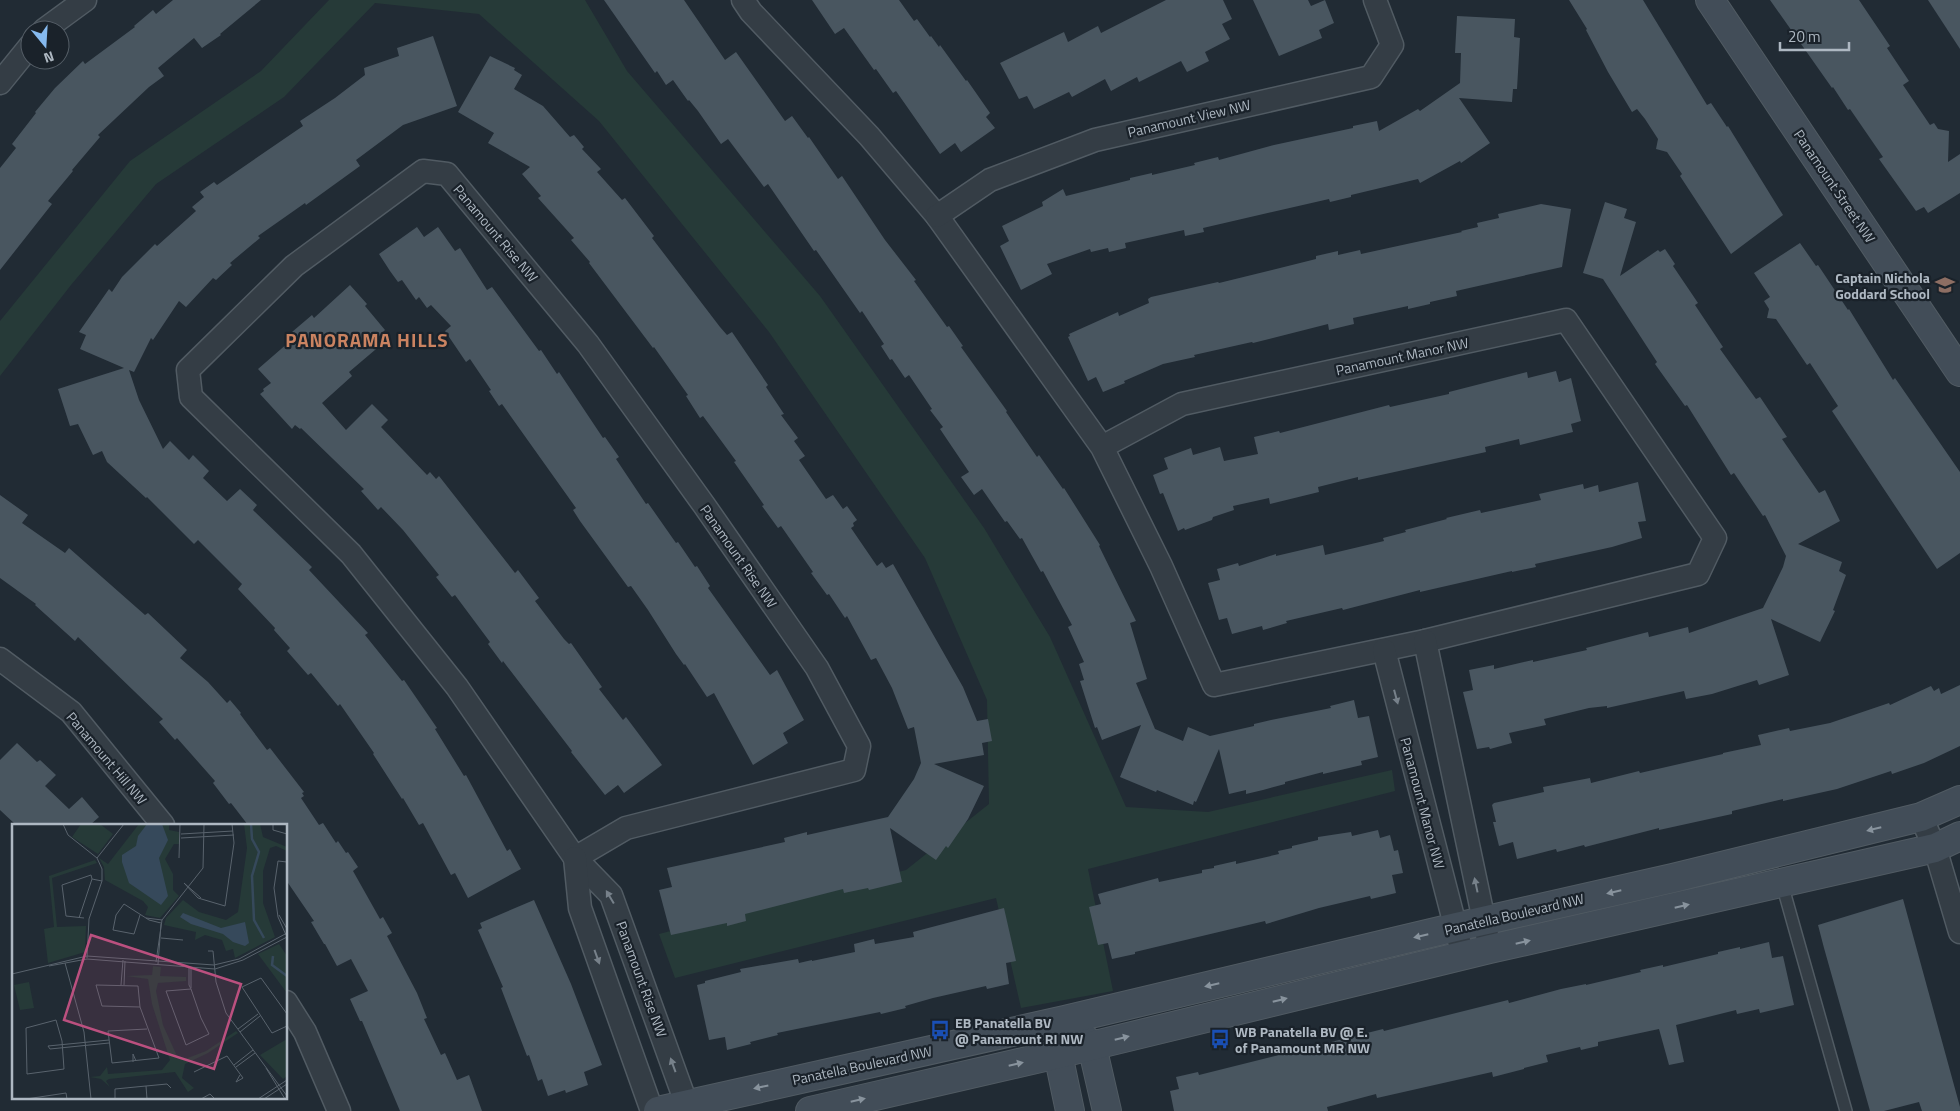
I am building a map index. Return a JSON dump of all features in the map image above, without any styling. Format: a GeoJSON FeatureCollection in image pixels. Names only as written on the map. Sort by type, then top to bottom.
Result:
{"type":"FeatureCollection","features":[{"type":"Feature","properties":{"kind":"street"},"geometry":{"type":"LineString","coordinates":[[57,20],[84,0]]}},
{"type":"Feature","properties":{"kind":"street"},"geometry":{"type":"LineString","coordinates":[[743,0],[751,12],[869,136],[937,216],[1102,447]]}},
{"type":"Feature","properties":{"kind":"street","name":"Panamount View NW"},"geometry":{"type":"LineString","coordinates":[[937,216],[990,180],[1095,140],[1371,77],[1392,45],[1375,0]]}},
{"type":"Feature","properties":{"kind":"street","name":"Panamount Street NW"},"geometry":{"type":"LineString","coordinates":[[1710,0],[1960,372]]}},
{"type":"Feature","properties":{"kind":"street"},"geometry":{"type":"LineString","coordinates":[[0,82],[20,58]]}},
{"type":"Feature","properties":{"kind":"street","name":"Panamount Rise NW"},"geometry":{"type":"LineString","coordinates":[[575,858],[626,828],[854,770],[859,746],[817,668],[698,497],[588,344],[447,174],[423,171],[294,266],[188,370],[191,398],[351,554],[457,687],[575,858],[611,895],[688,1107]]}},
{"type":"Feature","properties":{"kind":"street","name":"Panamount Manor NW"},"geometry":{"type":"LineString","coordinates":[[1566,320],[1715,538],[1698,574],[1425,641],[1214,684],[1161,566],[1102,447],[1182,404],[1566,320]]}},
{"type":"Feature","properties":{"kind":"street"},"geometry":{"type":"LineString","coordinates":[[1425,641],[1490,950]]}},
{"type":"Feature","properties":{"kind":"street","name":"Panamount Manor NW"},"geometry":{"type":"LineString","coordinates":[[1384,650],[1463,956]]}},
{"type":"Feature","properties":{"kind":"street","name":"Panamount Hill NW"},"geometry":{"type":"LineString","coordinates":[[0,659],[71,712],[162,824]]}},
{"type":"Feature","properties":{"kind":"street","name":"Panatella Boulevard NW"},"geometry":{"type":"LineString","coordinates":[[658,1111],[688,1107],[1673,878],[1921,817],[1960,800]]}},
{"type":"Feature","properties":{"kind":"street"},"geometry":{"type":"LineString","coordinates":[[1921,817],[1935,848],[1960,932]]}},
{"type":"Feature","properties":{"kind":"street"},"geometry":{"type":"LineString","coordinates":[[810,1111],[1092,1046],[1463,956],[1935,848],[1960,836]]}},
{"type":"Feature","properties":{"kind":"street","name":"Panamount Rise NW"},"geometry":{"type":"LineString","coordinates":[[575,858],[580,908],[652,1111]]}},
{"type":"Feature","properties":{"kind":"street"},"geometry":{"type":"LineString","coordinates":[[288,1005],[305,1032],[339,1111]]}},
{"type":"Feature","properties":{"kind":"street"},"geometry":{"type":"LineString","coordinates":[[1065,1020],[1092,1046],[1107,1111]]}},
{"type":"Feature","properties":{"kind":"street"},"geometry":{"type":"LineString","coordinates":[[1065,1020],[1058,1054],[1070,1111]]}},
{"type":"Feature","properties":{"kind":"lane"},"geometry":{"type":"LineString","coordinates":[[1782,884],[1846,1111]]}},
{"type":"Feature","properties":{"kind":"green space"},"geometry":{"type":"Polygon","coordinates":[[[329,0],[585,0],[627,71],[820,296],[984,528],[1050,637],[1126,807],[1208,812],[1392,770],[1395,791],[1088,869],[1113,991],[1021,1008],[996,898],[675,978],[659,934],[906,870],[989,804],[987,700],[925,558],[769,332],[599,121],[479,14],[375,3],[284,97],[156,184],[71,285],[0,376],[0,321],[130,161],[261,71],[329,0]]]}},
{"type":"Feature","properties":{"kind":"building"},"geometry":{"type":"Polygon","coordinates":[[[173,0],[261,0],[221,35],[202,48],[194,38],[158,68],[164,76],[149,87],[98,135],[100,137],[48,201],[52,204],[0,270],[0,168],[16,148],[12,144],[55,88],[83,61],[85,64],[135,27],[153,10],[156,14],[173,0]]]}},
{"type":"Feature","properties":{"kind":"building"},"geometry":{"type":"Polygon","coordinates":[[[604,0],[684,0],[725,60],[736,52],[785,121],[792,116],[838,179],[842,176],[885,240],[916,280],[914,281],[963,346],[961,347],[1037,457],[1039,455],[1064,488],[1100,545],[1136,621],[1130,623],[1147,679],[1136,683],[1155,729],[1183,741],[1188,727],[1210,736],[1271,720],[1331,708],[1330,706],[1354,700],[1358,718],[1369,716],[1378,757],[1361,761],[1362,765],[1323,774],[1323,772],[1263,790],[1246,794],[1246,790],[1229,794],[1219,749],[1193,805],[1120,777],[1141,725],[1102,740],[1097,727],[1095,728],[1080,681],[1084,680],[1079,664],[1084,662],[1068,627],[1072,625],[1043,571],[1041,572],[1022,538],[1020,539],[1007,521],[1005,522],[982,489],[974,495],[961,477],[969,472],[940,429],[943,427],[930,410],[932,409],[909,375],[905,378],[892,359],[890,360],[881,346],[884,344],[862,311],[860,313],[816,250],[814,251],[768,184],[764,187],[728,139],[721,144],[673,80],[666,85],[657,71],[655,73],[604,0]]]}},
{"type":"Feature","properties":{"kind":"building"},"geometry":{"type":"Polygon","coordinates":[[[812,0],[899,0],[914,21],[917,19],[967,80],[990,113],[986,117],[995,128],[961,152],[955,143],[940,154],[896,91],[893,93],[876,69],[874,70],[844,28],[835,34],[812,0]]]}},
{"type":"Feature","properties":{"kind":"building"},"geometry":{"type":"Polygon","coordinates":[[[1166,0],[1223,0],[1232,19],[1222,24],[1230,39],[1205,52],[1209,61],[1187,72],[1181,61],[1139,82],[1137,77],[1111,91],[1105,79],[1072,97],[1069,92],[1034,109],[1027,96],[1019,99],[1000,63],[1064,32],[1068,42],[1098,26],[1101,33],[1166,0]]]}},
{"type":"Feature","properties":{"kind":"building"},"geometry":{"type":"Polygon","coordinates":[[[1253,0],[1308,0],[1311,6],[1325,0],[1334,23],[1319,30],[1322,38],[1279,56],[1253,0]]]}},
{"type":"Feature","properties":{"kind":"building"},"geometry":{"type":"Polygon","coordinates":[[[1569,0],[1643,0],[1707,105],[1711,103],[1728,126],[1783,215],[1731,254],[1680,176],[1682,174],[1667,152],[1656,149],[1658,139],[1645,119],[1637,109],[1632,112],[1569,0]]]}},
{"type":"Feature","properties":{"kind":"building"},"geometry":{"type":"Polygon","coordinates":[[[1770,0],[1859,0],[1890,46],[1887,48],[1909,81],[1903,85],[1930,125],[1934,123],[1938,129],[1949,131],[1948,162],[1960,154],[1960,193],[1928,213],[1924,207],[1916,211],[1879,159],[1883,157],[1850,109],[1848,110],[1770,0]]]}},
{"type":"Feature","properties":{"kind":"building"},"geometry":{"type":"Polygon","coordinates":[[[1928,0],[1960,0],[1960,49],[1928,0]]]}},
{"type":"Feature","properties":{"kind":"building"},"geometry":{"type":"Polygon","coordinates":[[[1457,16],[1515,19],[1514,37],[1520,38],[1517,89],[1513,89],[1512,102],[1459,98],[1490,143],[1461,163],[1460,161],[1420,183],[1418,179],[1330,202],[1329,199],[1203,228],[1204,232],[1185,236],[1184,230],[1125,243],[1126,248],[1109,252],[1108,248],[1091,252],[1090,249],[1047,264],[1052,274],[1021,290],[1000,246],[1009,241],[1002,226],[1043,206],[1042,202],[1063,189],[1066,196],[1130,180],[1130,178],[1195,165],[1194,163],[1218,157],[1219,160],[1377,121],[1379,131],[1418,109],[1420,111],[1460,83],[1461,53],[1455,53],[1457,16]]]}},
{"type":"Feature","properties":{"kind":"building"},"geometry":{"type":"Polygon","coordinates":[[[433,36],[457,106],[403,125],[356,160],[360,166],[306,205],[305,203],[258,236],[260,238],[230,263],[232,265],[216,280],[213,278],[186,307],[179,301],[153,340],[151,338],[134,372],[129,370],[139,400],[163,449],[170,441],[189,460],[193,455],[209,471],[203,478],[227,501],[240,489],[257,505],[253,510],[312,567],[309,570],[368,633],[365,635],[402,681],[404,680],[437,728],[435,729],[464,776],[466,775],[507,851],[510,849],[521,869],[468,898],[455,873],[451,875],[423,823],[419,825],[374,753],[340,704],[338,706],[311,673],[308,675],[287,651],[290,648],[274,630],[275,628],[238,589],[242,584],[198,540],[194,544],[147,497],[107,462],[102,451],[93,455],[78,424],[70,426],[58,389],[124,368],[80,349],[86,335],[79,332],[109,289],[112,292],[122,277],[155,244],[157,246],[196,211],[192,207],[204,197],[200,192],[214,182],[217,185],[303,126],[300,121],[365,75],[364,68],[399,56],[397,48],[433,36]]]}},
{"type":"Feature","properties":{"kind":"building"},"geometry":{"type":"Polygon","coordinates":[[[490,56],[515,68],[514,70],[522,75],[514,89],[543,106],[570,137],[574,135],[584,147],[582,149],[601,169],[597,172],[622,200],[625,198],[654,236],[652,238],[720,327],[727,335],[732,332],[768,385],[766,387],[784,414],[781,415],[798,438],[794,441],[805,456],[799,460],[826,499],[833,495],[843,509],[847,506],[857,520],[851,528],[877,566],[882,562],[886,568],[893,564],[963,687],[977,721],[988,719],[992,741],[982,743],[984,755],[934,764],[984,786],[968,819],[948,848],[946,846],[936,860],[890,828],[902,882],[869,890],[868,888],[844,893],[843,889],[745,914],[746,921],[727,926],[727,923],[671,935],[659,890],[672,887],[667,868],[785,842],[784,838],[807,832],[807,835],[888,817],[914,779],[921,763],[914,727],[908,729],[892,688],[876,658],[871,660],[847,616],[845,618],[829,594],[827,595],[781,526],[778,528],[762,506],[764,505],[734,462],[736,461],[703,416],[700,418],[686,396],[688,395],[654,347],[590,262],[571,240],[574,238],[538,198],[541,196],[522,174],[530,167],[488,143],[494,133],[458,112],[490,56]]]}},
{"type":"Feature","properties":{"kind":"building"},"geometry":{"type":"Polygon","coordinates":[[[1605,202],[1627,209],[1624,218],[1636,222],[1620,276],[1658,250],[1660,252],[1665,249],[1675,264],[1673,266],[1698,303],[1695,305],[1723,347],[1720,349],[1756,399],[1760,397],[1787,437],[1782,439],[1819,493],[1825,490],[1840,521],[1798,544],[1842,562],[1839,571],[1846,575],[1833,610],[1835,611],[1820,642],[1771,619],[1789,675],[1759,685],[1757,680],[1712,694],[1686,699],[1684,691],[1607,708],[1607,706],[1589,708],[1544,719],[1546,725],[1509,733],[1512,743],[1490,749],[1489,747],[1477,749],[1463,692],[1473,690],[1469,670],[1494,665],[1494,669],[1533,660],[1533,662],[1587,650],[1586,648],[1648,632],[1649,637],[1688,627],[1689,633],[1763,608],[1783,567],[1786,556],[1765,515],[1763,516],[1734,473],[1731,475],[1687,405],[1685,406],[1655,364],[1657,362],[1603,279],[1583,273],[1605,202]]]}},
{"type":"Feature","properties":{"kind":"building"},"geometry":{"type":"Polygon","coordinates":[[[1541,204],[1571,209],[1562,267],[1456,291],[1457,296],[1430,302],[1430,304],[1408,309],[1408,306],[1353,318],[1354,324],[1329,330],[1328,324],[1253,343],[1194,355],[1195,357],[1163,364],[1103,392],[1096,377],[1088,381],[1068,337],[1070,336],[1069,334],[1118,312],[1119,316],[1149,303],[1148,299],[1151,297],[1219,283],[1316,259],[1316,256],[1338,251],[1338,255],[1360,250],[1361,254],[1462,232],[1478,227],[1477,223],[1499,218],[1498,214],[1541,204]]]}},
{"type":"Feature","properties":{"kind":"building"},"geometry":{"type":"Polygon","coordinates":[[[417,227],[424,237],[438,227],[455,251],[460,248],[487,290],[492,287],[539,351],[541,350],[557,374],[559,372],[603,438],[605,437],[619,457],[616,459],[646,504],[648,503],[695,567],[697,566],[710,586],[708,588],[770,675],[777,670],[804,720],[783,733],[788,743],[753,765],[714,693],[707,697],[631,586],[628,587],[580,521],[573,510],[576,508],[502,404],[499,406],[489,391],[491,390],[470,359],[466,362],[445,331],[451,326],[431,305],[427,308],[419,297],[416,300],[402,280],[398,282],[390,271],[379,254],[417,227]]]}},
{"type":"Feature","properties":{"kind":"building"},"geometry":{"type":"Polygon","coordinates":[[[1800,243],[1849,309],[1893,380],[1895,378],[1960,472],[1960,553],[1937,569],[1832,411],[1838,406],[1810,363],[1807,365],[1776,319],[1767,318],[1769,309],[1764,301],[1770,297],[1754,273],[1800,243]]]}},
{"type":"Feature","properties":{"kind":"building"},"geometry":{"type":"Polygon","coordinates":[[[350,285],[367,304],[365,306],[385,330],[377,338],[382,344],[349,372],[352,376],[322,403],[346,430],[372,404],[388,420],[381,427],[427,475],[430,472],[436,479],[439,476],[515,573],[518,570],[539,598],[535,601],[564,639],[569,644],[571,643],[602,687],[599,689],[623,720],[626,717],[662,765],[624,793],[618,785],[605,795],[503,661],[502,663],[488,644],[490,642],[455,595],[452,597],[436,577],[439,575],[403,530],[381,507],[378,510],[361,491],[364,489],[301,428],[295,425],[292,429],[260,394],[271,383],[258,369],[296,336],[292,332],[312,315],[314,318],[350,285]]]}},
{"type":"Feature","properties":{"kind":"building"},"geometry":{"type":"Polygon","coordinates":[[[1556,371],[1559,382],[1571,378],[1581,421],[1571,424],[1573,432],[1520,445],[1519,439],[1485,447],[1486,452],[1358,480],[1358,477],[1318,487],[1319,492],[1270,504],[1269,498],[1233,506],[1234,510],[1213,517],[1212,520],[1178,531],[1163,493],[1160,494],[1153,475],[1168,469],[1164,458],[1191,448],[1193,455],[1220,447],[1224,461],[1258,454],[1254,437],[1279,431],[1280,433],[1389,405],[1390,407],[1449,394],[1449,392],[1527,372],[1528,378],[1556,371]]]}},
{"type":"Feature","properties":{"kind":"building"},"geometry":{"type":"Polygon","coordinates":[[[1638,482],[1646,521],[1638,522],[1642,538],[1612,547],[1535,564],[1536,567],[1420,592],[1420,590],[1343,610],[1342,608],[1286,621],[1287,623],[1263,630],[1262,626],[1232,634],[1227,618],[1219,620],[1208,583],[1220,580],[1217,569],[1238,563],[1239,566],[1276,554],[1276,556],[1323,545],[1325,555],[1384,541],[1383,538],[1446,518],[1480,510],[1481,513],[1541,500],[1539,494],[1583,484],[1584,489],[1598,485],[1599,492],[1638,482]]]}},
{"type":"Feature","properties":{"kind":"building"},"geometry":{"type":"Polygon","coordinates":[[[0,495],[28,515],[22,523],[65,553],[69,548],[145,615],[148,613],[187,650],[180,658],[208,682],[227,703],[230,700],[267,750],[270,748],[304,792],[302,793],[304,796],[301,798],[319,825],[323,823],[336,843],[338,841],[358,867],[353,871],[380,919],[383,917],[392,933],[387,936],[417,993],[427,1018],[424,1019],[441,1055],[445,1053],[457,1080],[469,1075],[482,1111],[400,1111],[362,1021],[360,1021],[350,999],[368,991],[351,959],[337,966],[311,922],[314,921],[288,883],[288,824],[247,824],[213,783],[215,781],[177,738],[175,740],[159,722],[163,719],[78,637],[75,641],[36,604],[0,578],[0,495]]]}},
{"type":"Feature","properties":{"kind":"building"},"geometry":{"type":"Polygon","coordinates":[[[1960,685],[1960,746],[1924,763],[1892,774],[1891,771],[1837,789],[1783,801],[1783,799],[1732,811],[1732,814],[1659,830],[1659,828],[1585,847],[1584,845],[1557,852],[1556,849],[1517,859],[1513,842],[1499,846],[1493,822],[1496,822],[1492,805],[1494,803],[1544,792],[1543,787],[1590,778],[1591,783],[1761,745],[1758,735],[1789,728],[1790,731],[1830,723],[1889,703],[1890,705],[1931,686],[1934,691],[1939,688],[1941,694],[1960,685]]]}},
{"type":"Feature","properties":{"kind":"building"},"geometry":{"type":"Polygon","coordinates":[[[17,743],[37,762],[40,760],[56,775],[45,786],[69,809],[82,797],[99,817],[91,824],[15,824],[0,810],[0,760],[17,743]]]}},
{"type":"Feature","properties":{"kind":"building"},"geometry":{"type":"Polygon","coordinates":[[[1378,830],[1380,838],[1390,835],[1394,851],[1398,850],[1403,873],[1392,875],[1396,893],[1371,899],[1370,896],[1319,908],[1266,924],[1265,921],[1112,959],[1108,943],[1098,945],[1089,907],[1101,904],[1098,894],[1158,878],[1159,882],[1202,873],[1202,870],[1214,868],[1214,866],[1236,861],[1236,864],[1279,854],[1278,851],[1318,840],[1318,837],[1351,832],[1352,836],[1378,830]]]}},
{"type":"Feature","properties":{"kind":"building"},"geometry":{"type":"Polygon","coordinates":[[[1903,899],[1960,1111],[1922,1111],[1919,1102],[1884,1111],[1870,1111],[1824,948],[1818,925],[1903,899]]]}},
{"type":"Feature","properties":{"kind":"building"},"geometry":{"type":"Polygon","coordinates":[[[534,900],[571,984],[602,1065],[584,1072],[588,1085],[566,1093],[565,1090],[548,1096],[542,1079],[538,1081],[529,1055],[527,1056],[501,988],[503,987],[478,930],[482,928],[480,923],[534,900]]]}},
{"type":"Feature","properties":{"kind":"building"},"geometry":{"type":"Polygon","coordinates":[[[1004,908],[1016,961],[1006,963],[1009,984],[987,989],[986,986],[933,998],[905,1006],[906,1008],[881,1014],[880,1012],[777,1033],[778,1035],[727,1050],[725,1037],[709,1040],[697,985],[705,983],[705,981],[741,972],[740,969],[798,959],[799,963],[855,952],[854,944],[874,939],[875,944],[914,937],[913,932],[1004,908]]]}},
{"type":"Feature","properties":{"kind":"building"},"geometry":{"type":"Polygon","coordinates":[[[1769,942],[1772,958],[1783,956],[1794,1005],[1760,1013],[1759,1009],[1737,1014],[1736,1010],[1676,1025],[1684,1062],[1669,1065],[1659,1029],[1598,1042],[1598,1046],[1581,1050],[1580,1047],[1546,1055],[1548,1062],[1493,1077],[1492,1072],[1377,1098],[1376,1094],[1327,1107],[1328,1111],[1174,1111],[1170,1091],[1179,1089],[1176,1077],[1198,1072],[1199,1075],[1383,1029],[1384,1031],[1508,1000],[1509,1003],[1561,989],[1641,972],[1640,970],[1663,965],[1663,967],[1718,954],[1718,952],[1769,942]]]}},
{"type":"Feature","properties":{"kind":"place","name":"Captain Nichola Goddard School"},"geometry":{"type":"Point","coordinates":[1945,285]}},
{"type":"Feature","properties":{"kind":"place","name":"EB Panatella BV @ Panamount RI NW"},"geometry":{"type":"Point","coordinates":[940,1030]}},
{"type":"Feature","properties":{"kind":"place","name":"WB Panatella BV @ E. of Panamount MR NW"},"geometry":{"type":"Point","coordinates":[1220,1039]}},
{"type":"Feature","properties":{"kind":"district","name":"PANORAMA HILLS"},"geometry":{"type":"Point","coordinates":[367,339]}}]}
